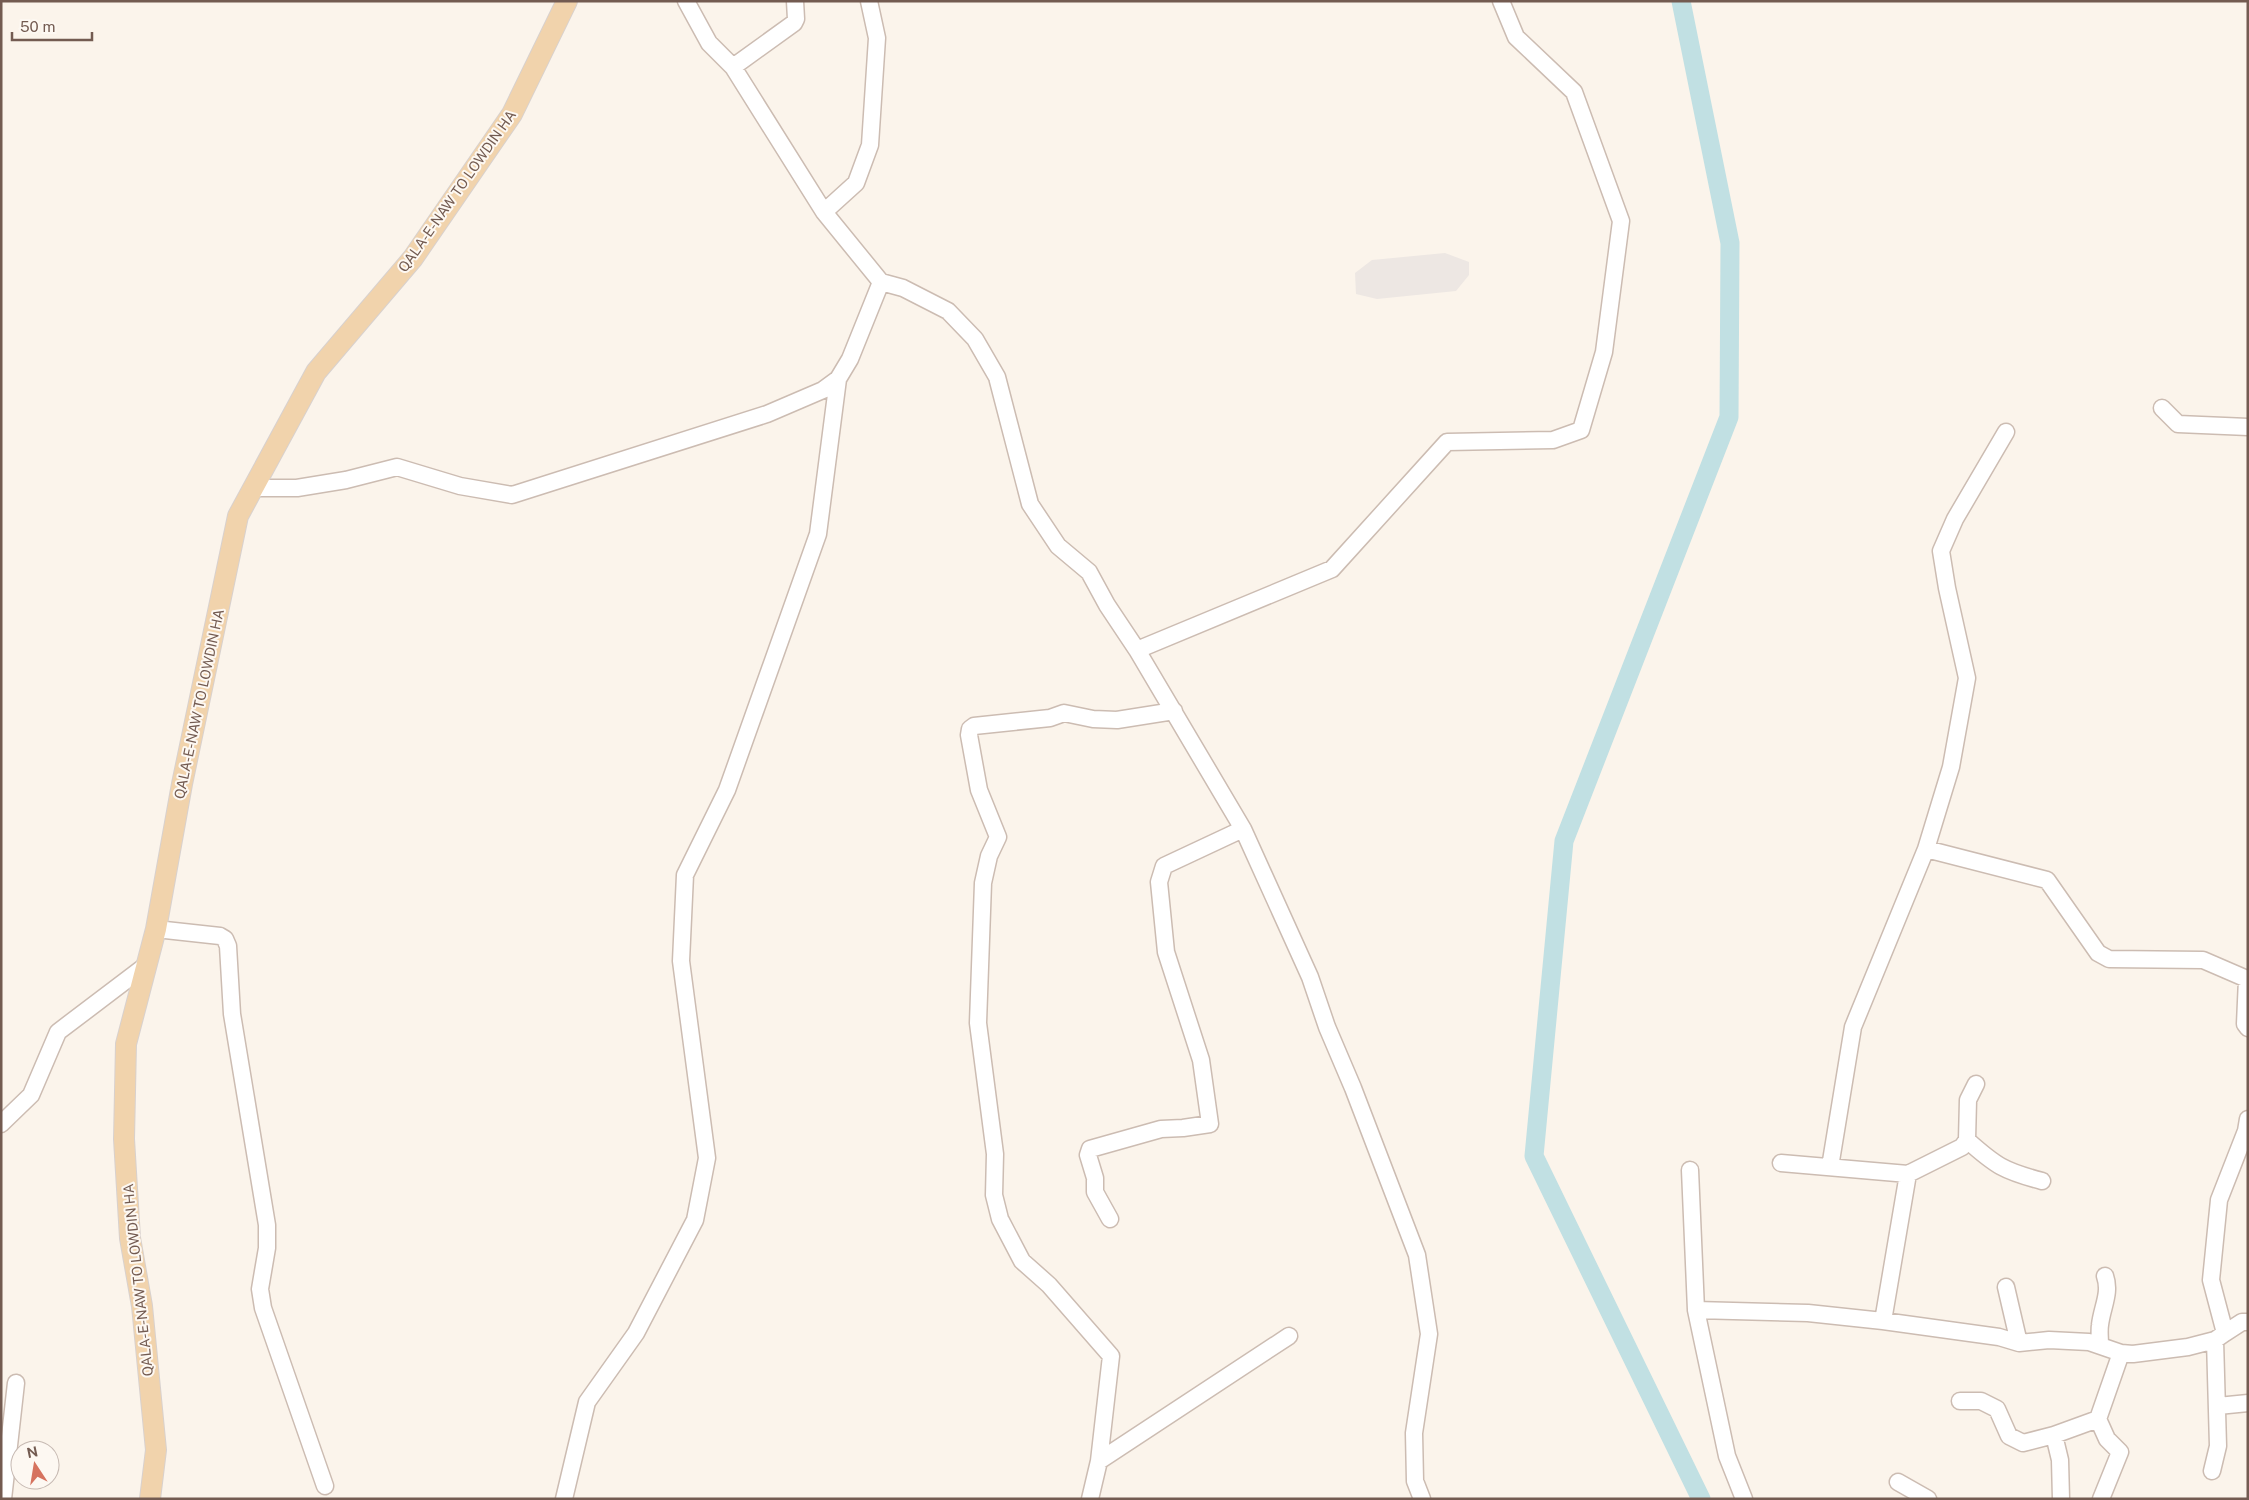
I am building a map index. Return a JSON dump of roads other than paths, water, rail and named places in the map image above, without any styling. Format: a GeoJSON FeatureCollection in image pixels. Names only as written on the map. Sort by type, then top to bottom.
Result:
{"type":"FeatureCollection","features":[{"type":"Feature","properties":{"kind":"main road","name":"QALA-E-NAW TO LOWDIN HA"},"geometry":{"type":"LineString","coordinates":[[150,1499],[156,1450],[142,1306],[130,1238],[124,1139],[126,1044],[156,928],[182,784],[238,516],[316,372],[414,258],[512,114],[567,1]]}},
{"type":"Feature","properties":{"kind":"street"},"geometry":{"type":"LineString","coordinates":[[686,1],[709,42],[733,67],[824,212],[882,282],[904,288],[948,311],[975,339],[996,377],[1030,504],[1058,546],[1089,572],[1107,605],[1137,650],[1243,828],[1310,977],[1327,1027],[1353,1088],[1417,1255],[1429,1334],[1414,1433],[1415,1481],[1422,1499]]}},
{"type":"Feature","properties":{"kind":"street"},"geometry":{"type":"LineString","coordinates":[[733,67],[794,23],[796,19],[795,1]]}},
{"type":"Feature","properties":{"kind":"street"},"geometry":{"type":"LineString","coordinates":[[824,212],[856,184],[870,146],[876,38],[869,1]]}},
{"type":"Feature","properties":{"kind":"street"},"geometry":{"type":"LineString","coordinates":[[1137,650],[1332,569],[1447,442],[1554,440],[1581,430],[1604,352],[1621,221],[1574,92],[1516,37],[1502,1]]}},
{"type":"Feature","properties":{"kind":"street"},"geometry":{"type":"LineString","coordinates":[[564,1499],[588,1402],[636,1333],[695,1220],[707,1158],[681,961],[686,875],[727,790],[818,534],[838,380],[850,359],[882,282]]}},
{"type":"Feature","properties":{"kind":"street"},"geometry":{"type":"LineString","coordinates":[[254,488],[297,488],[346,480],[397,467],[460,486],[512,495],[767,414],[823,390],[838,380]]}},
{"type":"Feature","properties":{"kind":"street"},"geometry":{"type":"LineString","coordinates":[[2162,408],[2178,424],[2248,427]]}},
{"type":"Feature","properties":{"kind":"street"},"geometry":{"type":"LineString","coordinates":[[1830,1167],[1853,1027],[1926,849],[1951,767],[1967,678],[1946,588],[1941,552],[1956,519],[2006,432]]}},
{"type":"Feature","properties":{"kind":"street"},"geometry":{"type":"LineString","coordinates":[[1090,1499],[1098,1461],[1111,1356],[1049,1285],[1022,1261],[1000,1219],[994,1195],[995,1154],[978,1023],[983,883],[989,856],[998,837],[979,790],[968,735],[970,729],[974,726],[1050,718],[1064,713],[1093,719],[1117,720],[1174,711]]}},
{"type":"Feature","properties":{"kind":"street"},"geometry":{"type":"LineString","coordinates":[[1110,1219],[1094,1189],[1095,1178],[1088,1155],[1090,1150],[1161,1129],[1210,1124],[1202,1060],[1166,952],[1159,882],[1164,866],[1243,828]]}},
{"type":"Feature","properties":{"kind":"street"},"geometry":{"type":"LineString","coordinates":[[1926,849],[2047,880],[2098,953],[2109,959],[2203,960],[2247,979],[2245,1024],[2248,1028]]}},
{"type":"Feature","properties":{"kind":"street"},"geometry":{"type":"LineString","coordinates":[[156,928],[220,936],[225,939],[228,946],[232,1014],[267,1225],[267,1248],[260,1288],[263,1308],[325,1486]]}},
{"type":"Feature","properties":{"kind":"street"},"geometry":{"type":"LineString","coordinates":[[1,1124],[31,1095],[58,1032],[146,966]]}},
{"type":"Feature","properties":{"kind":"street"},"geometry":{"type":"LineString","coordinates":[[1782,1163],[1908,1174],[1962,1147],[1967,1140],[1968,1100],[1976,1084]]}},
{"type":"Feature","properties":{"kind":"street"},"geometry":{"type":"LineString","coordinates":[[2212,1471],[2218,1446],[2220,1337],[2211,1280],[2219,1200],[2246,1131],[2248,1119]]}},
{"type":"Feature","properties":{"kind":"street"},"geometry":{"type":"LineString","coordinates":[[1967,1140],[1992,1163],[2009,1172],[2042,1181]]}},
{"type":"Feature","properties":{"kind":"street"},"geometry":{"type":"LineString","coordinates":[[1690,1170],[1696,1310],[1727,1456],[1744,1499]]}},
{"type":"Feature","properties":{"kind":"street"},"geometry":{"type":"LineString","coordinates":[[1883,1321],[1908,1174]]}},
{"type":"Feature","properties":{"kind":"street"},"geometry":{"type":"LineString","coordinates":[[2100,1345],[2100,1326],[2108,1292],[2105,1276]]}},
{"type":"Feature","properties":{"kind":"street"},"geometry":{"type":"LineString","coordinates":[[2006,1287],[2019,1343]]}},
{"type":"Feature","properties":{"kind":"street"},"geometry":{"type":"LineString","coordinates":[[1696,1310],[1808,1313],[1999,1337],[2019,1343],[2070,1340],[2089,1342],[2121,1353],[2133,1354],[2172,1349],[2220,1337],[2242,1322],[2248,1322]]}},
{"type":"Feature","properties":{"kind":"street"},"geometry":{"type":"LineString","coordinates":[[1098,1461],[1290,1336]]}},
{"type":"Feature","properties":{"kind":"street"},"geometry":{"type":"LineString","coordinates":[[2101,1499],[2120,1452],[2107,1439],[2098,1419],[2121,1353]]}},
{"type":"Feature","properties":{"kind":"street"},"geometry":{"type":"LineString","coordinates":[[3,1499],[16,1383]]}},
{"type":"Feature","properties":{"kind":"street"},"geometry":{"type":"LineString","coordinates":[[1960,1401],[1981,1401],[1997,1409],[2009,1436],[2023,1443],[2054,1435],[2098,1419]]}},
{"type":"Feature","properties":{"kind":"street"},"geometry":{"type":"LineString","coordinates":[[2218,1406],[2248,1403]]}},
{"type":"Feature","properties":{"kind":"street"},"geometry":{"type":"LineString","coordinates":[[2054,1435],[2060,1460],[2061,1499]]}},
{"type":"Feature","properties":{"kind":"street"},"geometry":{"type":"LineString","coordinates":[[1898,1482],[1928,1499]]}},
{"type":"Feature","properties":{"kind":"waterway"},"geometry":{"type":"LineString","coordinates":[[1681,1],[1730,243],[1729,417],[1564,841],[1534,1156],[1701,1499]]}}]}
